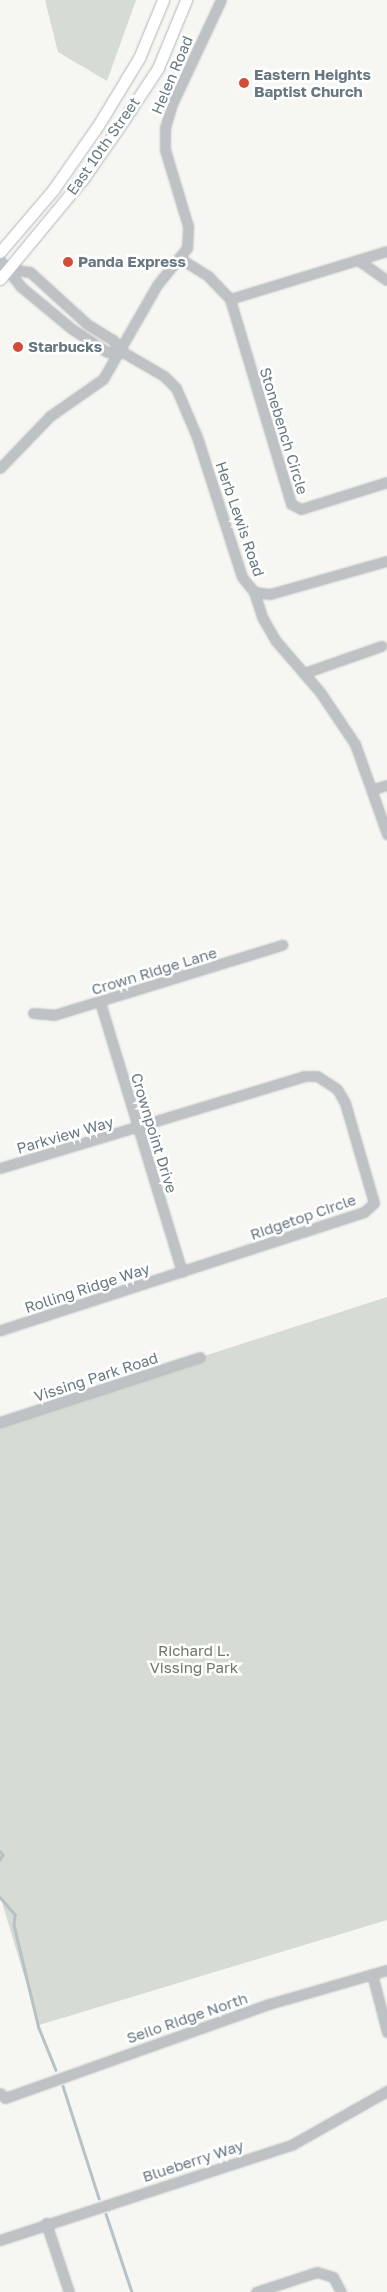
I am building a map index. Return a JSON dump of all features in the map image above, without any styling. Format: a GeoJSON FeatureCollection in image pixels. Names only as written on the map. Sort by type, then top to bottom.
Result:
{"type":"FeatureCollection","features":[{"type":"Feature","properties":{"kind":"main road","name":"East 10th Street"},"geometry":{"type":"LineString","coordinates":[[0,252],[53,190],[99,124],[138,58],[163,0]]}},
{"type":"Feature","properties":{"kind":"main road","name":"East 10th Street"},"geometry":{"type":"LineString","coordinates":[[0,279],[82,180],[158,68],[186,0]]}},
{"type":"Feature","properties":{"kind":"street","name":"Helen Road"},"geometry":{"type":"LineString","coordinates":[[0,468],[50,416],[103,379],[121,351],[157,285],[181,259],[187,248],[188,226],[165,150],[165,128],[172,104],[221,0]]}},
{"type":"Feature","properties":{"kind":"street"},"geometry":{"type":"LineString","coordinates":[[230,299],[387,251]]}},
{"type":"Feature","properties":{"kind":"street","name":"Stonebench Circle"},"geometry":{"type":"LineString","coordinates":[[181,259],[208,276],[230,299],[291,504],[301,508],[387,482]]}},
{"type":"Feature","properties":{"kind":"street","name":"Herb Lewis Road"},"geometry":{"type":"LineString","coordinates":[[0,260],[9,269],[20,286],[72,329],[106,352],[121,351]]}},
{"type":"Feature","properties":{"kind":"street"},"geometry":{"type":"LineString","coordinates":[[358,260],[387,280]]}},
{"type":"Feature","properties":{"kind":"street","name":"Herb Lewis Road"},"geometry":{"type":"LineString","coordinates":[[9,269],[30,272],[87,324],[113,340],[121,351],[164,376],[176,388],[198,437],[242,577],[254,592],[270,594],[387,561]]}},
{"type":"Feature","properties":{"kind":"street"},"geometry":{"type":"LineString","coordinates":[[254,592],[262,617],[276,641],[304,673],[355,744],[373,789],[387,834]]}},
{"type":"Feature","properties":{"kind":"street"},"geometry":{"type":"LineString","coordinates":[[304,673],[380,646]]}},
{"type":"Feature","properties":{"kind":"street"},"geometry":{"type":"LineString","coordinates":[[373,789],[387,785]]}},
{"type":"Feature","properties":{"kind":"street","name":"Crown Ridge Lane"},"geometry":{"type":"LineString","coordinates":[[33,1013],[54,1015],[282,945]]}},
{"type":"Feature","properties":{"kind":"street","name":"Crownpoint Drive"},"geometry":{"type":"LineString","coordinates":[[100,1002],[182,1272]]}},
{"type":"Feature","properties":{"kind":"street","name":"Ridgetop Circle"},"geometry":{"type":"LineString","coordinates":[[138,1128],[304,1076],[318,1076],[330,1082],[345,1103],[374,1203],[364,1212],[182,1272]]}},
{"type":"Feature","properties":{"kind":"street","name":"Parkview Way"},"geometry":{"type":"LineString","coordinates":[[0,1168],[138,1128]]}},
{"type":"Feature","properties":{"kind":"street","name":"Rolling Ridge Way"},"geometry":{"type":"LineString","coordinates":[[0,1330],[182,1272]]}},
{"type":"Feature","properties":{"kind":"street","name":"Vissing Park Road"},"geometry":{"type":"LineString","coordinates":[[0,1422],[200,1357]]}},
{"type":"Feature","properties":{"kind":"street","name":"Seilo Ridge North"},"geometry":{"type":"LineString","coordinates":[[0,2093],[6,2098],[269,2004],[387,1970]]}},
{"type":"Feature","properties":{"kind":"street"},"geometry":{"type":"LineString","coordinates":[[372,1974],[387,2032]]}},
{"type":"Feature","properties":{"kind":"street","name":"Blueberry Way"},"geometry":{"type":"LineString","coordinates":[[0,2240],[46,2223],[293,2144],[387,2091]]}},
{"type":"Feature","properties":{"kind":"street"},"geometry":{"type":"LineString","coordinates":[[46,2223],[69,2292]]}},
{"type":"Feature","properties":{"kind":"street"},"geometry":{"type":"LineString","coordinates":[[256,2292],[317,2272],[332,2277],[341,2292]]}},
{"type":"Feature","properties":{"kind":"green space"},"geometry":{"type":"Polygon","coordinates":[[[45,0],[136,0],[107,81],[58,52],[45,0]]]}},
{"type":"Feature","properties":{"kind":"green space","name":"Richard L. Vissing Park"},"geometry":{"type":"Polygon","coordinates":[[[387,1297],[387,1920],[39,2025],[0,1896],[0,1422],[387,1297]]]}},
{"type":"Feature","properties":{"kind":"waterway"},"geometry":{"type":"LineString","coordinates":[[0,1851],[3,1855],[0,1860]]}},
{"type":"Feature","properties":{"kind":"waterway"},"geometry":{"type":"LineString","coordinates":[[0,1897],[15,1914],[14,1925],[39,2028],[56,2070]]}},
{"type":"Feature","properties":{"kind":"waterway"},"geometry":{"type":"LineString","coordinates":[[63,2086],[99,2198]]}},
{"type":"Feature","properties":{"kind":"waterway"},"geometry":{"type":"LineString","coordinates":[[106,2214],[132,2292]]}},
{"type":"Feature","properties":{"kind":"place","name":"Eastern Heights Baptist Church"},"geometry":{"type":"Point","coordinates":[244,83]}},
{"type":"Feature","properties":{"kind":"place","name":"Panda Express"},"geometry":{"type":"Point","coordinates":[68,262]}},
{"type":"Feature","properties":{"kind":"place","name":"Starbucks"},"geometry":{"type":"Point","coordinates":[18,347]}}]}
